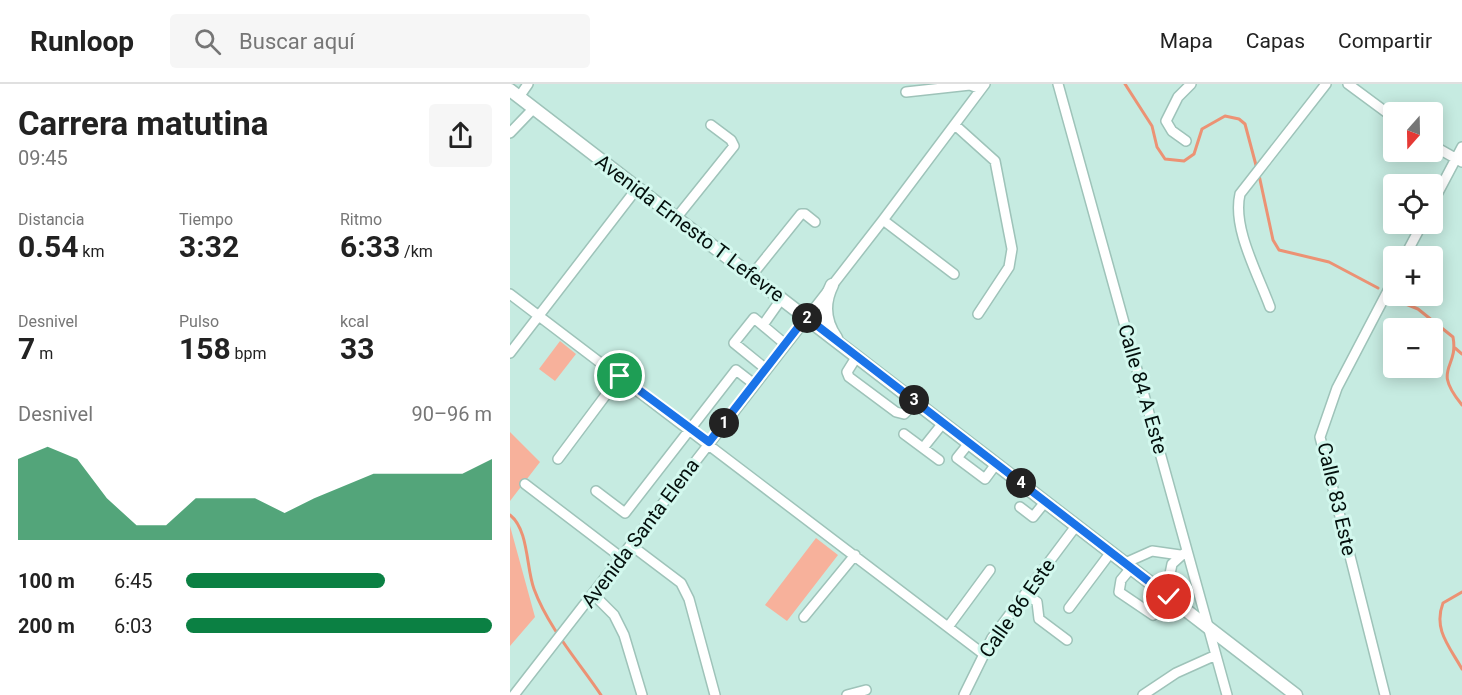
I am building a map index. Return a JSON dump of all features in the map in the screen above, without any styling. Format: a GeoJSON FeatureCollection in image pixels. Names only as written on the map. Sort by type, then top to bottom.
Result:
{"type":"FeatureCollection","features":[{"type":"Feature","properties":{"kind":"main road","name":"Avenida Ernesto T Lefevre"},"geometry":{"type":"LineString","coordinates":[[514,94],[677,217],[1296,695]]}},
{"type":"Feature","properties":{"kind":"main road"},"geometry":{"type":"LineString","coordinates":[[832,285],[826,313],[829,326],[840,344]]}},
{"type":"Feature","properties":{"kind":"street"},"geometry":{"type":"LineString","coordinates":[[514,94],[528,84]]}},
{"type":"Feature","properties":{"kind":"street","name":"Calle 84 A Este"},"geometry":{"type":"LineString","coordinates":[[1058,84],[1184,554],[1227,695]]}},
{"type":"Feature","properties":{"kind":"street"},"geometry":{"type":"LineString","coordinates":[[1186,141],[1172,131],[1167,121],[1178,97],[1191,84]]}},
{"type":"Feature","properties":{"kind":"street"},"geometry":{"type":"LineString","coordinates":[[1270,307],[1239,225],[1236,208],[1240,194],[1252,177],[1326,84]]}},
{"type":"Feature","properties":{"kind":"street"},"geometry":{"type":"LineString","coordinates":[[1348,84],[1383,110]]}},
{"type":"Feature","properties":{"kind":"street"},"geometry":{"type":"LineString","coordinates":[[906,92],[970,85],[983,87]]}},
{"type":"Feature","properties":{"kind":"street","name":"Avenida Santa Elena"},"geometry":{"type":"LineString","coordinates":[[513,695],[632,546],[709,442],[883,220],[983,87]]}},
{"type":"Feature","properties":{"kind":"street"},"geometry":{"type":"LineString","coordinates":[[510,133],[534,108]]}},
{"type":"Feature","properties":{"kind":"street"},"geometry":{"type":"LineString","coordinates":[[677,217],[734,146],[731,140],[711,125]]}},
{"type":"Feature","properties":{"kind":"street"},"geometry":{"type":"LineString","coordinates":[[955,125],[995,161],[1012,249],[1010,267],[978,314]]}},
{"type":"Feature","properties":{"kind":"street"},"geometry":{"type":"LineString","coordinates":[[1443,186],[1459,161],[1462,147]]}},
{"type":"Feature","properties":{"kind":"street"},"geometry":{"type":"LineString","coordinates":[[1443,152],[1459,161]]}},
{"type":"Feature","properties":{"kind":"street"},"geometry":{"type":"LineString","coordinates":[[510,353],[638,188]]}},
{"type":"Feature","properties":{"kind":"street"},"geometry":{"type":"LineString","coordinates":[[752,275],[801,214],[805,214],[815,222]]}},
{"type":"Feature","properties":{"kind":"street"},"geometry":{"type":"LineString","coordinates":[[883,220],[954,274]]}},
{"type":"Feature","properties":{"kind":"street"},"geometry":{"type":"LineString","coordinates":[[510,294],[709,442],[982,653]]}},
{"type":"Feature","properties":{"kind":"street"},"geometry":{"type":"LineString","coordinates":[[763,325],[782,298]]}},
{"type":"Feature","properties":{"kind":"street","name":"Calle 83 Este"},"geometry":{"type":"LineString","coordinates":[[1383,300],[1336,388],[1320,437],[1385,695]]}},
{"type":"Feature","properties":{"kind":"street"},"geometry":{"type":"LineString","coordinates":[[766,369],[734,343],[754,318],[785,344]]}},
{"type":"Feature","properties":{"kind":"street"},"geometry":{"type":"LineString","coordinates":[[857,356],[848,372],[849,377],[896,412],[907,412],[916,402]]}},
{"type":"Feature","properties":{"kind":"street"},"geometry":{"type":"LineString","coordinates":[[596,491],[625,513],[735,370],[754,384]]}},
{"type":"Feature","properties":{"kind":"street"},"geometry":{"type":"LineString","coordinates":[[558,459],[620,376]]}},
{"type":"Feature","properties":{"kind":"street"},"geometry":{"type":"LineString","coordinates":[[923,448],[944,423]]}},
{"type":"Feature","properties":{"kind":"street"},"geometry":{"type":"LineString","coordinates":[[904,434],[939,460]]}},
{"type":"Feature","properties":{"kind":"street"},"geometry":{"type":"LineString","coordinates":[[969,443],[957,458],[985,479],[996,464]]}},
{"type":"Feature","properties":{"kind":"street"},"geometry":{"type":"LineString","coordinates":[[525,484],[622,558]]}},
{"type":"Feature","properties":{"kind":"street"},"geometry":{"type":"LineString","coordinates":[[1020,507],[1033,517],[1045,502]]}},
{"type":"Feature","properties":{"kind":"street","name":"Calle 86 Este"},"geometry":{"type":"LineString","coordinates":[[964,695],[982,653],[1076,526]]}},
{"type":"Feature","properties":{"kind":"street"},"geometry":{"type":"LineString","coordinates":[[632,546],[681,583],[689,599],[715,695]]}},
{"type":"Feature","properties":{"kind":"street"},"geometry":{"type":"LineString","coordinates":[[1152,550],[1184,554],[1172,564],[1168,596],[1154,615],[1119,592],[1121,580],[1128,565],[1152,550]]}},
{"type":"Feature","properties":{"kind":"street"},"geometry":{"type":"LineString","coordinates":[[1069,608],[1111,552]]}},
{"type":"Feature","properties":{"kind":"street"},"geometry":{"type":"LineString","coordinates":[[804,617],[855,555]]}},
{"type":"Feature","properties":{"kind":"street"},"geometry":{"type":"LineString","coordinates":[[948,627],[990,570]]}},
{"type":"Feature","properties":{"kind":"street"},"geometry":{"type":"LineString","coordinates":[[593,594],[614,615],[624,635],[642,695]]}},
{"type":"Feature","properties":{"kind":"street"},"geometry":{"type":"LineString","coordinates":[[1026,594],[1037,602],[1039,619],[1067,640]]}},
{"type":"Feature","properties":{"kind":"street"},"geometry":{"type":"LineString","coordinates":[[1143,695],[1176,673],[1216,655]]}},
{"type":"Feature","properties":{"kind":"street"},"geometry":{"type":"LineString","coordinates":[[847,695],[866,690]]}},
{"type":"Feature","properties":{"kind":"shaded area"},"geometry":{"type":"Polygon","coordinates":[[[560,341],[576,354],[555,381],[539,369],[560,341]]]}},
{"type":"Feature","properties":{"kind":"shaded area"},"geometry":{"type":"Polygon","coordinates":[[[510,432],[540,462],[510,501],[510,432]]]}},
{"type":"Feature","properties":{"kind":"shaded area"},"geometry":{"type":"Polygon","coordinates":[[[510,526],[535,617],[510,646],[510,526]]]}},
{"type":"Feature","properties":{"kind":"shaded area"},"geometry":{"type":"Polygon","coordinates":[[[816,538],[838,555],[787,621],[765,605],[816,538]]]}},
{"type":"Feature","properties":{"kind":"waterway"},"geometry":{"type":"LineString","coordinates":[[1125,84],[1152,126],[1157,147],[1165,159],[1184,161],[1194,154],[1202,129],[1225,116],[1239,119],[1245,124],[1257,169]]}},
{"type":"Feature","properties":{"kind":"waterway"},"geometry":{"type":"LineString","coordinates":[[1259,175],[1273,240],[1279,250],[1329,262],[1378,288]]}},
{"type":"Feature","properties":{"kind":"waterway"},"geometry":{"type":"LineString","coordinates":[[1411,306],[1418,309],[1453,337],[1454,348],[1448,369],[1448,383],[1462,405]]}},
{"type":"Feature","properties":{"kind":"waterway"},"geometry":{"type":"LineString","coordinates":[[1455,348],[1462,354]]}},
{"type":"Feature","properties":{"kind":"waterway"},"geometry":{"type":"LineString","coordinates":[[510,515],[521,530],[531,580],[547,617],[601,695]]}},
{"type":"Feature","properties":{"kind":"waterway"},"geometry":{"type":"LineString","coordinates":[[1462,592],[1443,603],[1440,612],[1444,637],[1462,669]]}},
{"type":"Feature","properties":{"kind":"route"},"geometry":{"type":"LineString","coordinates":[[620,376],[709,442],[806,317],[1169,597]]}}]}
